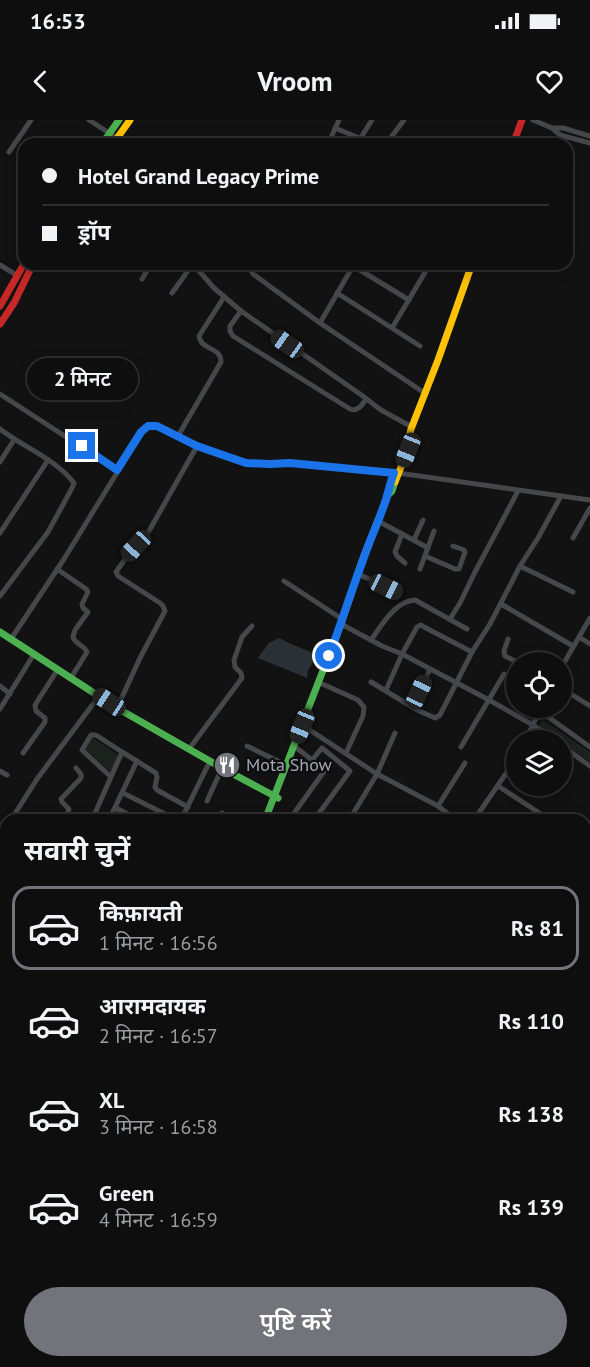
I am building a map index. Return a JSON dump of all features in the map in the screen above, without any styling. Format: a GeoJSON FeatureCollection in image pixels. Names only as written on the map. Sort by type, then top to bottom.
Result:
{"type":"FeatureCollection","features":[{"type":"Feature","properties":{"kind":"street"},"geometry":{"type":"LineString","coordinates":[[19,138],[31,120]]}},
{"type":"Feature","properties":{"kind":"street"},"geometry":{"type":"LineString","coordinates":[[89,120],[113,138]]}},
{"type":"Feature","properties":{"kind":"street"},"geometry":{"type":"LineString","coordinates":[[107,138],[119,120]]}},
{"type":"Feature","properties":{"kind":"street"},"geometry":{"type":"LineString","coordinates":[[117,138],[130,120]]}},
{"type":"Feature","properties":{"kind":"street"},"geometry":{"type":"LineString","coordinates":[[331,138],[339,120]]}},
{"type":"Feature","properties":{"kind":"street"},"geometry":{"type":"LineString","coordinates":[[361,138],[372,120]]}},
{"type":"Feature","properties":{"kind":"street"},"geometry":{"type":"LineString","coordinates":[[392,137],[404,120]]}},
{"type":"Feature","properties":{"kind":"street"},"geometry":{"type":"LineString","coordinates":[[533,120],[552,128],[560,135],[571,138]]}},
{"type":"Feature","properties":{"kind":"street"},"geometry":{"type":"LineString","coordinates":[[514,138],[518,121]]}},
{"type":"Feature","properties":{"kind":"street"},"geometry":{"type":"LineString","coordinates":[[552,128],[563,128],[590,136]]}},
{"type":"Feature","properties":{"kind":"street"},"geometry":{"type":"LineString","coordinates":[[335,129],[358,138]]}},
{"type":"Feature","properties":{"kind":"street"},"geometry":{"type":"LineString","coordinates":[[573,138],[590,143]]}},
{"type":"Feature","properties":{"kind":"street"},"geometry":{"type":"LineString","coordinates":[[9,152],[18,139]]}},
{"type":"Feature","properties":{"kind":"street"},"geometry":{"type":"LineString","coordinates":[[0,265],[18,276]]}},
{"type":"Feature","properties":{"kind":"street"},"geometry":{"type":"LineString","coordinates":[[0,306],[21,270]]}},
{"type":"Feature","properties":{"kind":"street"},"geometry":{"type":"LineString","coordinates":[[0,324],[14,303],[30,270]]}},
{"type":"Feature","properties":{"kind":"street"},"geometry":{"type":"LineString","coordinates":[[141,279],[147,270]]}},
{"type":"Feature","properties":{"kind":"street"},"geometry":{"type":"LineString","coordinates":[[172,292],[188,270]]}},
{"type":"Feature","properties":{"kind":"street"},"geometry":{"type":"LineString","coordinates":[[198,270],[241,311],[385,414],[412,427]]}},
{"type":"Feature","properties":{"kind":"street"},"geometry":{"type":"LineString","coordinates":[[251,270],[320,323],[426,394]]}},
{"type":"Feature","properties":{"kind":"street"},"geometry":{"type":"LineString","coordinates":[[320,323],[349,270]]}},
{"type":"Feature","properties":{"kind":"street"},"geometry":{"type":"LineString","coordinates":[[360,270],[408,300]]}},
{"type":"Feature","properties":{"kind":"street"},"geometry":{"type":"LineString","coordinates":[[392,328],[426,270]]}},
{"type":"Feature","properties":{"kind":"street"},"geometry":{"type":"LineString","coordinates":[[269,814],[283,783],[286,765],[342,621],[388,495],[387,489],[396,473],[403,448],[407,445],[470,270]]}},
{"type":"Feature","properties":{"kind":"street"},"geometry":{"type":"LineString","coordinates":[[337,293],[420,346]]}},
{"type":"Feature","properties":{"kind":"street"},"geometry":{"type":"LineString","coordinates":[[178,436],[221,362],[219,354],[202,344],[199,336],[224,297]]}},
{"type":"Feature","properties":{"kind":"street"},"geometry":{"type":"LineString","coordinates":[[241,311],[230,326],[230,333],[233,336],[350,409],[359,409],[366,399]]}},
{"type":"Feature","properties":{"kind":"street"},"geometry":{"type":"LineString","coordinates":[[0,394],[117,470]]}},
{"type":"Feature","properties":{"kind":"street"},"geometry":{"type":"LineString","coordinates":[[11,639],[117,470],[148,426],[157,426],[197,446],[246,463],[290,463],[396,473],[590,500]]}},
{"type":"Feature","properties":{"kind":"street"},"geometry":{"type":"LineString","coordinates":[[0,429],[48,460],[73,481],[74,485],[48,532],[0,596]]}},
{"type":"Feature","properties":{"kind":"street"},"geometry":{"type":"LineString","coordinates":[[0,462],[14,440]]}},
{"type":"Feature","properties":{"kind":"street"},"geometry":{"type":"LineString","coordinates":[[117,708],[165,608],[118,576],[116,572],[149,531],[197,446]]}},
{"type":"Feature","properties":{"kind":"street"},"geometry":{"type":"LineString","coordinates":[[0,533],[48,460]]}},
{"type":"Feature","properties":{"kind":"street"},"geometry":{"type":"LineString","coordinates":[[450,619],[518,491]]}},
{"type":"Feature","properties":{"kind":"street"},"geometry":{"type":"LineString","coordinates":[[371,682],[417,710],[435,717],[440,715],[472,652],[561,496]]}},
{"type":"Feature","properties":{"kind":"street"},"geometry":{"type":"LineString","coordinates":[[573,538],[590,508]]}},
{"type":"Feature","properties":{"kind":"street"},"geometry":{"type":"LineString","coordinates":[[378,520],[428,548]]}},
{"type":"Feature","properties":{"kind":"street"},"geometry":{"type":"LineString","coordinates":[[414,540],[423,520]]}},
{"type":"Feature","properties":{"kind":"street"},"geometry":{"type":"LineString","coordinates":[[420,569],[434,531]]}},
{"type":"Feature","properties":{"kind":"street"},"geometry":{"type":"LineString","coordinates":[[402,534],[395,552],[405,563]]}},
{"type":"Feature","properties":{"kind":"street"},"geometry":{"type":"LineString","coordinates":[[425,556],[457,570],[465,552],[453,546]]}},
{"type":"Feature","properties":{"kind":"street"},"geometry":{"type":"LineString","coordinates":[[520,566],[573,592]]}},
{"type":"Feature","properties":{"kind":"street"},"geometry":{"type":"LineString","coordinates":[[57,569],[88,592],[82,604],[87,612],[73,637],[87,652],[71,678]]}},
{"type":"Feature","properties":{"kind":"street"},"geometry":{"type":"LineString","coordinates":[[358,574],[398,592]]}},
{"type":"Feature","properties":{"kind":"street"},"geometry":{"type":"LineString","coordinates":[[284,581],[371,640],[489,700],[540,730]]}},
{"type":"Feature","properties":{"kind":"street"},"geometry":{"type":"LineString","coordinates":[[371,640],[388,617],[410,601],[415,600],[467,629]]}},
{"type":"Feature","properties":{"kind":"street"},"geometry":{"type":"LineString","coordinates":[[501,604],[573,646]]}},
{"type":"Feature","properties":{"kind":"street"},"geometry":{"type":"LineString","coordinates":[[570,652],[590,618]]}},
{"type":"Feature","properties":{"kind":"street"},"geometry":{"type":"LineString","coordinates":[[386,690],[415,629],[421,625],[472,652]]}},
{"type":"Feature","properties":{"kind":"street"},"geometry":{"type":"LineString","coordinates":[[189,749],[242,678],[241,673],[235,667],[234,660],[242,637],[252,626]]}},
{"type":"Feature","properties":{"kind":"street"},"geometry":{"type":"LineString","coordinates":[[0,632],[117,708],[276,797]]}},
{"type":"Feature","properties":{"kind":"street"},"geometry":{"type":"LineString","coordinates":[[579,637],[590,644]]}},
{"type":"Feature","properties":{"kind":"street"},"geometry":{"type":"LineString","coordinates":[[506,656],[504,651],[508,639]]}},
{"type":"Feature","properties":{"kind":"street"},"geometry":{"type":"LineString","coordinates":[[0,709],[34,654]]}},
{"type":"Feature","properties":{"kind":"street"},"geometry":{"type":"LineString","coordinates":[[23,753],[45,722],[45,718],[36,711],[35,705],[58,669]]}},
{"type":"Feature","properties":{"kind":"street"},"geometry":{"type":"LineString","coordinates":[[419,692],[430,669]]}},
{"type":"Feature","properties":{"kind":"street"},"geometry":{"type":"LineString","coordinates":[[461,747],[504,674]]}},
{"type":"Feature","properties":{"kind":"street"},"geometry":{"type":"LineString","coordinates":[[318,682],[358,700],[364,707],[363,716],[346,753]]}},
{"type":"Feature","properties":{"kind":"street"},"geometry":{"type":"LineString","coordinates":[[0,686],[10,694]]}},
{"type":"Feature","properties":{"kind":"street"},"geometry":{"type":"LineString","coordinates":[[572,695],[590,706]]}},
{"type":"Feature","properties":{"kind":"street"},"geometry":{"type":"LineString","coordinates":[[16,814],[37,779],[99,696]]}},
{"type":"Feature","properties":{"kind":"street"},"geometry":{"type":"LineString","coordinates":[[530,730],[537,718]]}},
{"type":"Feature","properties":{"kind":"street"},"geometry":{"type":"LineString","coordinates":[[552,718],[590,747]]}},
{"type":"Feature","properties":{"kind":"street"},"geometry":{"type":"LineString","coordinates":[[302,726],[376,774],[438,806],[448,814]]}},
{"type":"Feature","properties":{"kind":"street"},"geometry":{"type":"LineString","coordinates":[[111,777],[83,752],[82,748],[90,735],[93,734],[157,774],[157,790],[188,807]]}},
{"type":"Feature","properties":{"kind":"street"},"geometry":{"type":"LineString","coordinates":[[353,814],[376,774],[395,734]]}},
{"type":"Feature","properties":{"kind":"street"},"geometry":{"type":"LineString","coordinates":[[247,746],[286,765]]}},
{"type":"Feature","properties":{"kind":"street"},"geometry":{"type":"LineString","coordinates":[[293,814],[325,770],[294,746]]}},
{"type":"Feature","properties":{"kind":"street"},"geometry":{"type":"LineString","coordinates":[[312,760],[322,748],[350,771],[318,814]]}},
{"type":"Feature","properties":{"kind":"street"},"geometry":{"type":"LineString","coordinates":[[95,814],[122,752]]}},
{"type":"Feature","properties":{"kind":"street"},"geometry":{"type":"LineString","coordinates":[[572,752],[589,762]]}},
{"type":"Feature","properties":{"kind":"street"},"geometry":{"type":"LineString","coordinates":[[113,814],[137,761]]}},
{"type":"Feature","properties":{"kind":"street"},"geometry":{"type":"LineString","coordinates":[[183,814],[210,761]]}},
{"type":"Feature","properties":{"kind":"street"},"geometry":{"type":"LineString","coordinates":[[438,806],[465,763]]}},
{"type":"Feature","properties":{"kind":"street"},"geometry":{"type":"LineString","coordinates":[[67,814],[69,809],[61,799],[81,778],[76,768]]}},
{"type":"Feature","properties":{"kind":"street"},"geometry":{"type":"LineString","coordinates":[[207,801],[222,768]]}},
{"type":"Feature","properties":{"kind":"street"},"geometry":{"type":"LineString","coordinates":[[0,771],[7,776]]}},
{"type":"Feature","properties":{"kind":"street"},"geometry":{"type":"LineString","coordinates":[[480,813],[506,774]]}},
{"type":"Feature","properties":{"kind":"street"},"geometry":{"type":"LineString","coordinates":[[498,786],[541,814]]}},
{"type":"Feature","properties":{"kind":"street"},"geometry":{"type":"LineString","coordinates":[[123,793],[167,814]]}},
{"type":"Feature","properties":{"kind":"street"},"geometry":{"type":"LineString","coordinates":[[116,808],[125,814]]}},
{"type":"Feature","properties":{"kind":"shaded area"},"geometry":{"type":"Polygon","coordinates":[[[279,638],[311,652],[314,661],[308,670],[307,678],[258,658],[269,643],[279,638]]]}},
{"type":"Feature","properties":{"kind":"shaded area"},"geometry":{"type":"Polygon","coordinates":[[[543,720],[558,730],[542,730],[538,727],[543,720]]]}},
{"type":"Feature","properties":{"kind":"shaded area"},"geometry":{"type":"Polygon","coordinates":[[[92,737],[118,755],[111,772],[85,749],[92,737]]]}},
{"type":"Feature","properties":{"kind":"shaded area"},"geometry":{"type":"Polygon","coordinates":[[[572,740],[590,752],[590,762],[572,750],[572,740]]]}},
{"type":"Feature","properties":{"kind":"traffic: fast"},"geometry":{"type":"LineString","coordinates":[[106,138],[119,120]]}},
{"type":"Feature","properties":{"kind":"traffic: fast"},"geometry":{"type":"LineString","coordinates":[[267,814],[341,624],[362,561],[395,482]]}},
{"type":"Feature","properties":{"kind":"traffic: fast"},"geometry":{"type":"LineString","coordinates":[[0,632],[117,708],[278,798]]}},
{"type":"Feature","properties":{"kind":"traffic: slow"},"geometry":{"type":"LineString","coordinates":[[117,138],[130,120]]}},
{"type":"Feature","properties":{"kind":"traffic: slow"},"geometry":{"type":"LineString","coordinates":[[395,482],[408,450],[411,429],[470,270]]}},
{"type":"Feature","properties":{"kind":"traffic: jam"},"geometry":{"type":"LineString","coordinates":[[515,138],[522,120]]}},
{"type":"Feature","properties":{"kind":"traffic: jam"},"geometry":{"type":"LineString","coordinates":[[0,306],[21,270]]}},
{"type":"Feature","properties":{"kind":"traffic: jam"},"geometry":{"type":"LineString","coordinates":[[0,324],[14,303],[30,270]]}},
{"type":"Feature","properties":{"kind":"place","name":"Mota Show"},"geometry":{"type":"Point","coordinates":[227,765]}},
{"type":"Feature","properties":{"kind":"route"},"geometry":{"type":"LineString","coordinates":[[82,446],[117,470],[141,432],[148,426],[157,426],[197,446],[240,462],[290,463],[394,473],[329,656]]}}]}
